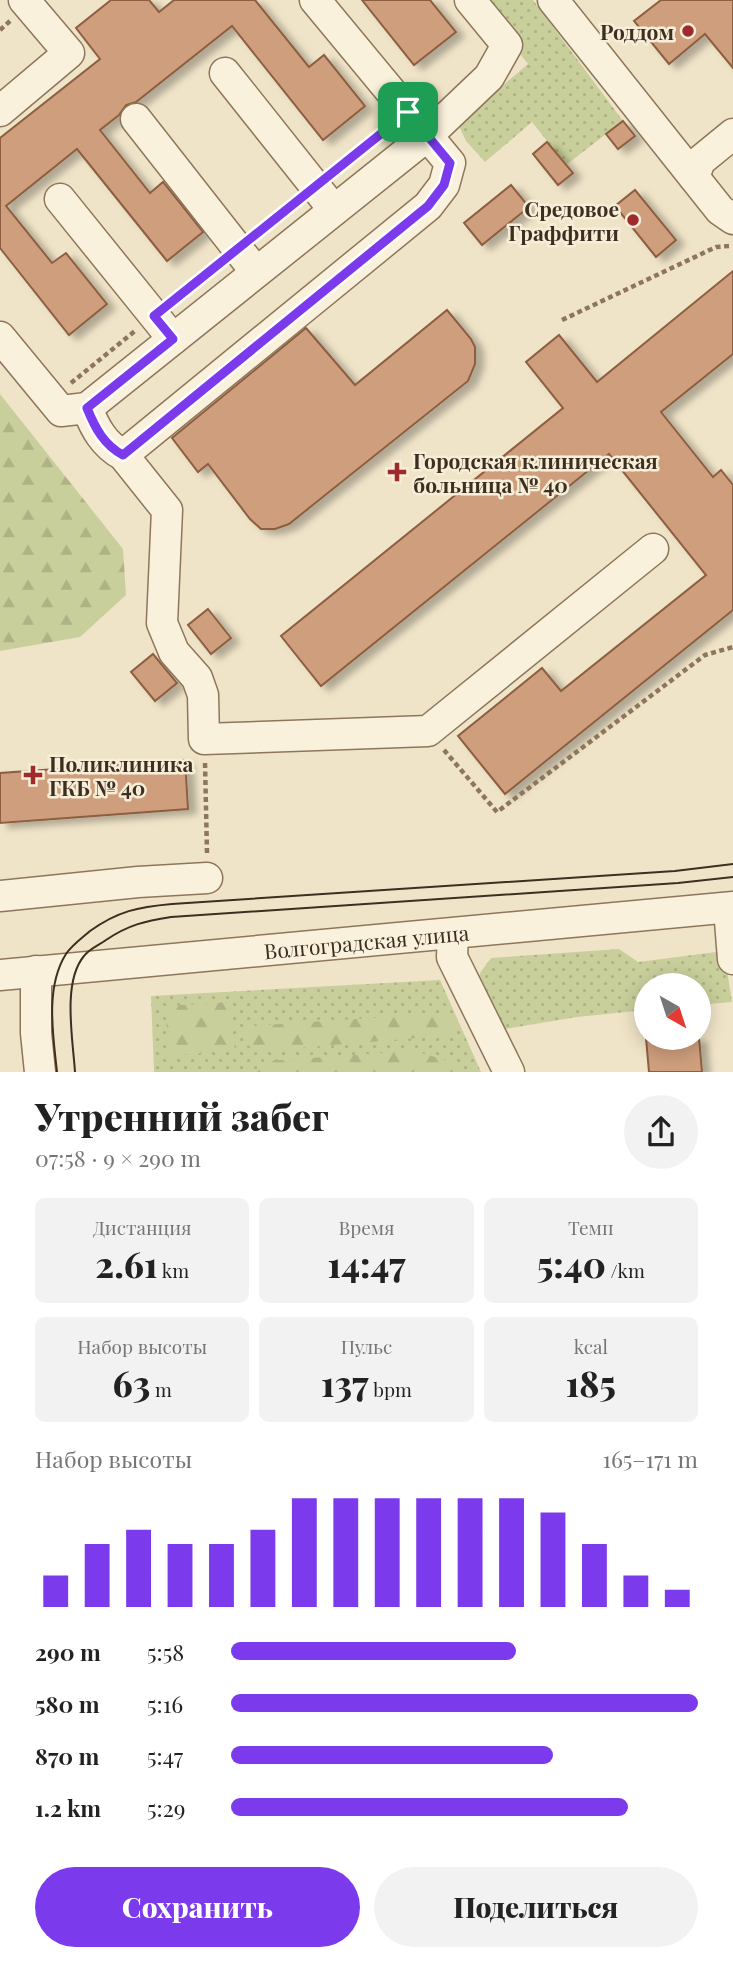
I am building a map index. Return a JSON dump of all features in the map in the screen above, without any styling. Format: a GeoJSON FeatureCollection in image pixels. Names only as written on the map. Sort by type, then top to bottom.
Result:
{"type":"FeatureCollection","features":[{"type":"Feature","properties":{"kind":"street"},"geometry":{"type":"LineString","coordinates":[[0,111],[69,53],[24,0]]}},
{"type":"Feature","properties":{"kind":"street"},"geometry":{"type":"LineString","coordinates":[[123,455],[428,206],[444,185],[450,163],[316,0]]}},
{"type":"Feature","properties":{"kind":"street"},"geometry":{"type":"LineString","coordinates":[[0,337],[61,411],[87,408],[163,327],[256,272],[426,136],[489,77],[507,46],[470,0]]}},
{"type":"Feature","properties":{"kind":"street"},"geometry":{"type":"LineString","coordinates":[[553,0],[720,210],[733,219]]}},
{"type":"Feature","properties":{"kind":"street"},"geometry":{"type":"LineString","coordinates":[[225,73],[334,210]]}},
{"type":"Feature","properties":{"kind":"street"},"geometry":{"type":"LineString","coordinates":[[136,119],[256,272]]}},
{"type":"Feature","properties":{"kind":"street"},"geometry":{"type":"LineString","coordinates":[[694,177],[700,160],[733,134]]}},
{"type":"Feature","properties":{"kind":"street"},"geometry":{"type":"LineString","coordinates":[[60,199],[163,327]]}},
{"type":"Feature","properties":{"kind":"street"},"geometry":{"type":"LineString","coordinates":[[87,408],[95,429],[113,450],[123,455],[167,510],[162,623],[174,652],[197,678],[203,695],[204,739],[428,730],[653,549]]}},
{"type":"Feature","properties":{"kind":"street"},"geometry":{"type":"LineString","coordinates":[[0,896],[207,878]]}},
{"type":"Feature","properties":{"kind":"street"},"geometry":{"type":"LineString","coordinates":[[731,907],[733,959]]}},
{"type":"Feature","properties":{"kind":"street","name":"Волгоградская улица"},"geometry":{"type":"LineString","coordinates":[[0,975],[731,907]]}},
{"type":"Feature","properties":{"kind":"street"},"geometry":{"type":"LineString","coordinates":[[453,934],[452,957],[509,1072]]}},
{"type":"Feature","properties":{"kind":"street"},"geometry":{"type":"LineString","coordinates":[[36,971],[36,1033],[40,1072]]}},
{"type":"Feature","properties":{"kind":"path"},"geometry":{"type":"LineString","coordinates":[[51,398],[163,327],[238,249],[408,112]]}},
{"type":"Feature","properties":{"kind":"path"},"geometry":{"type":"LineString","coordinates":[[562,320],[716,247],[733,245]]}},
{"type":"Feature","properties":{"kind":"path"},"geometry":{"type":"LineString","coordinates":[[428,730],[497,812],[705,655],[733,647]]}},
{"type":"Feature","properties":{"kind":"path"},"geometry":{"type":"LineString","coordinates":[[204,739],[207,878]]}},
{"type":"Feature","properties":{"kind":"green space"},"geometry":{"type":"Polygon","coordinates":[[[478,0],[533,0],[623,121],[566,165],[532,122],[485,162],[466,141],[460,128],[463,119],[528,64],[478,0]]]}},
{"type":"Feature","properties":{"kind":"green space"},"geometry":{"type":"Polygon","coordinates":[[[0,394],[123,549],[126,595],[80,637],[0,651],[0,394]]]}},
{"type":"Feature","properties":{"kind":"green space"},"geometry":{"type":"Polygon","coordinates":[[[619,949],[638,962],[724,951],[732,1002],[711,1004],[711,973],[634,973],[634,1011],[505,1029],[488,1005],[479,984],[482,970],[491,958],[619,949]]]}},
{"type":"Feature","properties":{"kind":"green space"},"geometry":{"type":"Polygon","coordinates":[[[440,980],[481,1072],[154,1072],[151,996],[440,980]]]}},
{"type":"Feature","properties":{"kind":"green space"},"geometry":{"type":"Polygon","coordinates":[[[229,1002],[235,1050],[169,1056],[165,1006],[229,1002]]]}},
{"type":"Feature","properties":{"kind":"green space"},"geometry":{"type":"Polygon","coordinates":[[[446,1013],[457,1026],[452,1035],[275,1050],[245,1045],[246,1033],[252,1026],[446,1013]]]}},
{"type":"Feature","properties":{"kind":"green space"},"geometry":{"type":"Polygon","coordinates":[[[414,1051],[460,1064],[458,1072],[253,1072],[266,1061],[414,1051]]]}},
{"type":"Feature","properties":{"kind":"building"},"geometry":{"type":"Polygon","coordinates":[[[111,0],[149,0],[159,12],[174,0],[255,0],[309,67],[324,55],[365,106],[323,140],[232,26],[136,102],[126,105],[119,115],[100,130],[150,193],[163,182],[203,232],[167,261],[77,149],[6,206],[52,263],[66,253],[107,304],[69,335],[0,248],[0,138],[100,59],[76,28],[111,0]]]}},
{"type":"Feature","properties":{"kind":"building"},"geometry":{"type":"Polygon","coordinates":[[[362,0],[430,0],[456,32],[414,65],[362,0]]]}},
{"type":"Feature","properties":{"kind":"building","name":"Роддом"},"geometry":{"type":"Polygon","coordinates":[[[661,0],[733,0],[733,68],[705,34],[669,64],[634,21],[661,0]]]}},
{"type":"Feature","properties":{"kind":"building"},"geometry":{"type":"Polygon","coordinates":[[[623,121],[635,136],[618,149],[606,134],[623,121]]]}},
{"type":"Feature","properties":{"kind":"building"},"geometry":{"type":"Polygon","coordinates":[[[547,142],[573,173],[558,185],[533,154],[547,142]]]}},
{"type":"Feature","properties":{"kind":"building"},"geometry":{"type":"Polygon","coordinates":[[[511,185],[529,207],[482,245],[464,223],[511,185]]]}},
{"type":"Feature","properties":{"kind":"building"},"geometry":{"type":"Polygon","coordinates":[[[635,190],[676,240],[656,257],[615,206],[635,190]]]}},
{"type":"Feature","properties":{"kind":"building"},"geometry":{"type":"Polygon","coordinates":[[[733,271],[733,354],[661,412],[713,477],[721,470],[733,485],[733,610],[505,794],[458,736],[542,668],[561,691],[706,575],[609,454],[321,686],[281,636],[563,408],[526,362],[559,335],[597,382],[733,271]]]}},
{"type":"Feature","properties":{"kind":"building"},"geometry":{"type":"Polygon","coordinates":[[[447,310],[475,347],[475,364],[468,381],[289,524],[275,529],[261,529],[250,519],[208,464],[198,472],[172,438],[306,328],[355,385],[447,310]]]}},
{"type":"Feature","properties":{"kind":"building"},"geometry":{"type":"Polygon","coordinates":[[[208,609],[231,638],[211,654],[188,625],[208,609]]]}},
{"type":"Feature","properties":{"kind":"building"},"geometry":{"type":"Polygon","coordinates":[[[153,654],[177,683],[155,701],[131,672],[153,654]]]}},
{"type":"Feature","properties":{"kind":"building"},"geometry":{"type":"Polygon","coordinates":[[[185,760],[188,809],[0,823],[0,773],[185,760]]]}},
{"type":"Feature","properties":{"kind":"building"},"geometry":{"type":"Polygon","coordinates":[[[647,1050],[700,1050],[702,1072],[649,1072],[647,1050]]]}},
{"type":"Feature","properties":{"kind":"tram line"},"geometry":{"type":"LineString","coordinates":[[57,1072],[52,1012],[59,967],[68,951],[90,931],[129,911],[172,904],[675,871],[733,864]]}},
{"type":"Feature","properties":{"kind":"tram line"},"geometry":{"type":"LineString","coordinates":[[75,1072],[70,1012],[77,967],[91,949],[137,924],[171,917],[733,877]]}},
{"type":"Feature","properties":{"kind":"place","name":"Роддом"},"geometry":{"type":"Point","coordinates":[688,31]}},
{"type":"Feature","properties":{"kind":"place","name":"Средовое Граффити"},"geometry":{"type":"Point","coordinates":[633,220]}},
{"type":"Feature","properties":{"kind":"place","name":"Городская клиническая больница № 40"},"geometry":{"type":"Point","coordinates":[397,472]}},
{"type":"Feature","properties":{"kind":"place","name":"Поликлиника ГКБ № 40"},"geometry":{"type":"Point","coordinates":[33,775]}},
{"type":"Feature","properties":{"kind":"route"},"geometry":{"type":"LineString","coordinates":[[408,112],[450,163],[444,185],[428,206],[123,455],[113,450],[95,429],[87,408],[173,339],[154,316],[408,112]]}}]}
